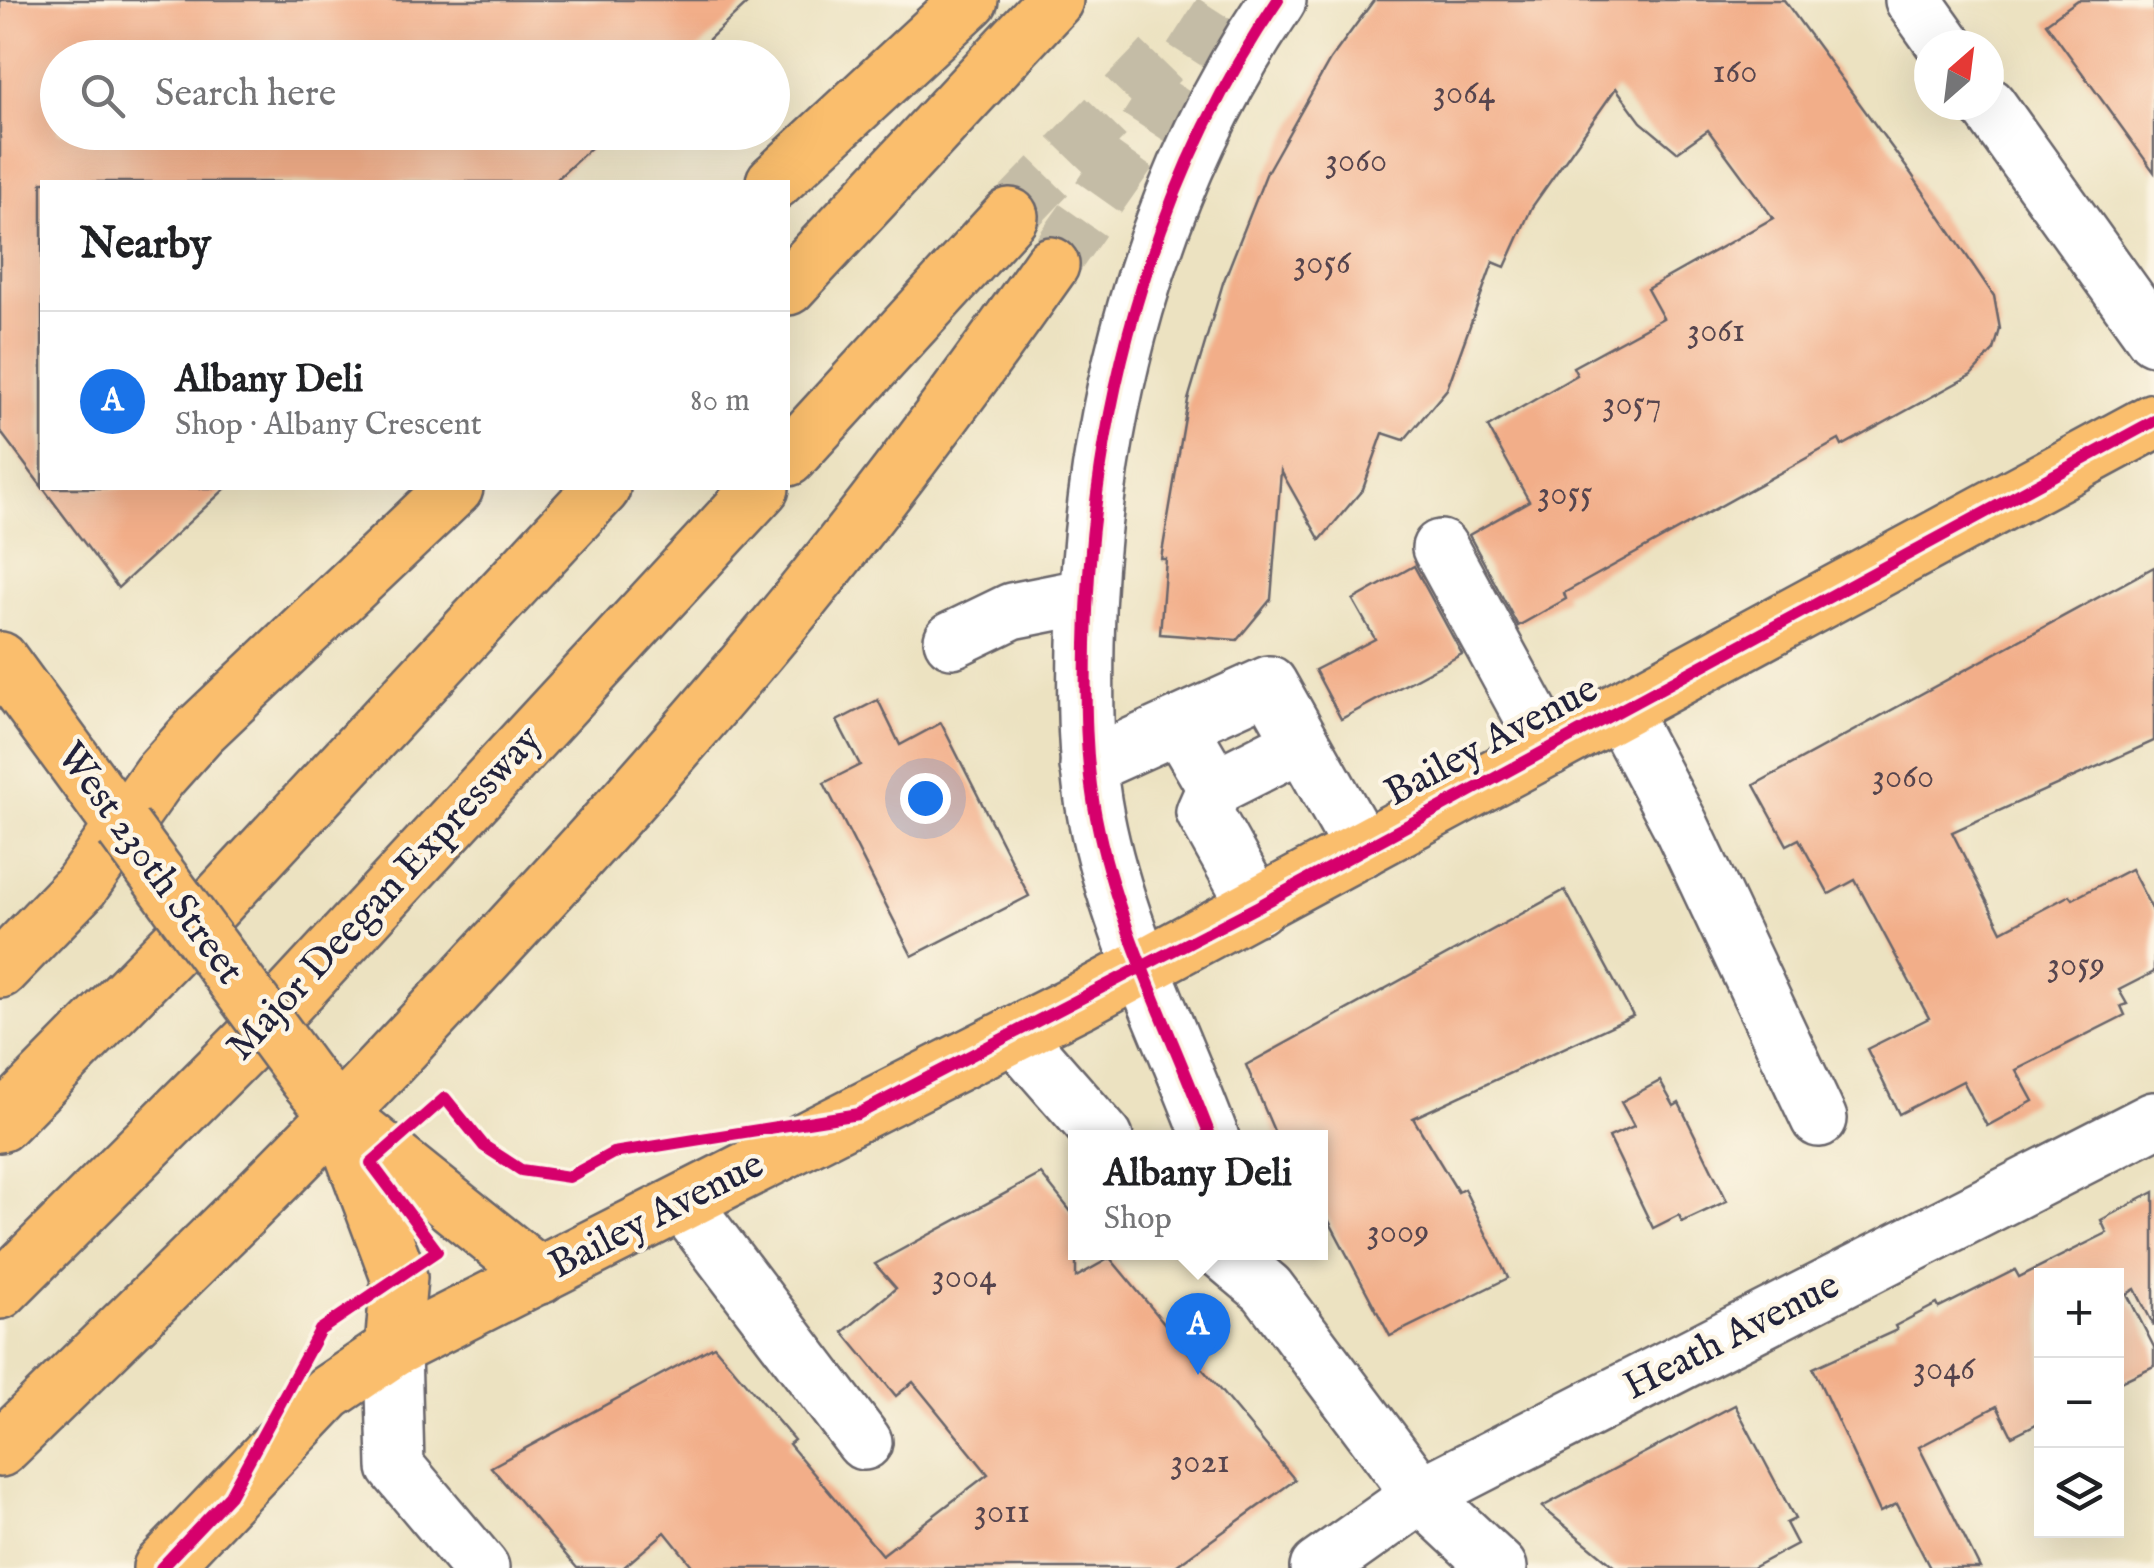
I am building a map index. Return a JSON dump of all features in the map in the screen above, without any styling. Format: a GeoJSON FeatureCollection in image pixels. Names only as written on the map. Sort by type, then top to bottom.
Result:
{"type":"FeatureCollection","features":[{"type":"Feature","properties":{"kind":"main road"},"geometry":{"type":"LineString","coordinates":[[776,180],[970,0]]}},
{"type":"Feature","properties":{"kind":"main road"},"geometry":{"type":"LineString","coordinates":[[790,284],[1055,0]]}},
{"type":"Feature","properties":{"kind":"main road"},"geometry":{"type":"LineString","coordinates":[[790,456],[1010,216]]}},
{"type":"Feature","properties":{"kind":"main road"},"geometry":{"type":"LineString","coordinates":[[0,1449],[261,1193],[322,1096],[404,1046],[625,802],[797,603],[972,376],[1051,265]]}},
{"type":"Feature","properties":{"kind":"main road","name":"Bailey Avenue"},"geometry":{"type":"LineString","coordinates":[[161,1568],[328,1392],[393,1350],[1257,907],[2154,421]]}},
{"type":"Feature","properties":{"kind":"main road"},"geometry":{"type":"LineString","coordinates":[[0,970],[65,905],[159,776],[200,730],[452,490]]}},
{"type":"Feature","properties":{"kind":"main road"},"geometry":{"type":"LineString","coordinates":[[0,1124],[185,936],[600,490]]}},
{"type":"Feature","properties":{"kind":"main road","name":"Major Deegan Expressway"},"geometry":{"type":"LineString","coordinates":[[0,1291],[250,1040],[758,490]]}},
{"type":"Feature","properties":{"kind":"main road","name":"West 230th Street"},"geometry":{"type":"LineString","coordinates":[[0,660],[322,1096],[399,1277],[393,1350]]}},
{"type":"Feature","properties":{"kind":"main road","name":"West 230th Street"},"geometry":{"type":"LineString","coordinates":[[322,1096],[540,1276]]}},
{"type":"Feature","properties":{"kind":"street"},"geometry":{"type":"LineString","coordinates":[[1208,1130],[1141,968],[1111,878],[1088,766],[1087,596],[1096,495],[1110,403],[1133,315],[1192,156],[1228,82],[1278,0]]}},
{"type":"Feature","properties":{"kind":"street"},"geometry":{"type":"LineString","coordinates":[[1913,0],[1935,30]]}},
{"type":"Feature","properties":{"kind":"street"},"geometry":{"type":"LineString","coordinates":[[1999,120],[2154,338]]}},
{"type":"Feature","properties":{"kind":"street"},"geometry":{"type":"LineString","coordinates":[[1440,548],[1549,748]]}},
{"type":"Feature","properties":{"kind":"street"},"geometry":{"type":"LineString","coordinates":[[952,640],[1012,611],[1087,596]]}},
{"type":"Feature","properties":{"kind":"street"},"geometry":{"type":"LineString","coordinates":[[1088,766],[1268,684],[1362,849]]}},
{"type":"Feature","properties":{"kind":"street"},"geometry":{"type":"LineString","coordinates":[[1620,711],[1680,824],[1819,1119]]}},
{"type":"Feature","properties":{"kind":"street"},"geometry":{"type":"LineString","coordinates":[[1179,726],[1215,787]]}},
{"type":"Feature","properties":{"kind":"street"},"geometry":{"type":"LineString","coordinates":[[1257,907],[1204,812],[1215,787],[1302,743]]}},
{"type":"Feature","properties":{"kind":"street"},"geometry":{"type":"LineString","coordinates":[[1014,1034],[1098,1130]]}},
{"type":"Feature","properties":{"kind":"street","name":"Heath Avenue"},"geometry":{"type":"LineString","coordinates":[[1318,1568],[1422,1495],[2154,1120]]}},
{"type":"Feature","properties":{"kind":"street"},"geometry":{"type":"LineString","coordinates":[[682,1203],[864,1442]]}},
{"type":"Feature","properties":{"kind":"street"},"geometry":{"type":"LineString","coordinates":[[1260,1271],[1422,1495],[1500,1568]]}},
{"type":"Feature","properties":{"kind":"street","name":"West 230th Street"},"geometry":{"type":"LineString","coordinates":[[393,1350],[396,1467],[481,1568]]}},
{"type":"Feature","properties":{"kind":"building"},"geometry":{"type":"Polygon","coordinates":[[[0,0],[751,0],[708,40],[40,40],[40,150],[589,150],[556,180],[40,180],[40,484],[0,431],[0,0]]]}},
{"type":"Feature","properties":{"kind":"building"},"geometry":{"type":"Polygon","coordinates":[[[1374,0],[1784,0],[1912,175],[1994,296],[2000,329],[1994,350],[1971,375],[1842,446],[1839,440],[1564,593],[1566,599],[1518,626],[1469,535],[1529,501],[1488,427],[1577,375],[1573,367],[1663,318],[1647,289],[1773,218],[1708,130],[1677,152],[1641,122],[1616,88],[1532,207],[1505,267],[1493,262],[1447,389],[1404,440],[1383,433],[1363,489],[1320,540],[1281,471],[1271,599],[1237,640],[1160,634],[1166,559],[1161,559],[1188,400],[1223,283],[1267,172],[1330,60],[1374,0]]]}},
{"type":"Feature","properties":{"kind":"building"},"geometry":{"type":"Polygon","coordinates":[[[2078,0],[2154,0],[2154,172],[2046,23],[2078,0]]]}},
{"type":"Feature","properties":{"kind":"building"},"geometry":{"type":"Polygon","coordinates":[[[44,490],[224,490],[118,588],[44,490]]]}},
{"type":"Feature","properties":{"kind":"building"},"geometry":{"type":"Polygon","coordinates":[[[1414,566],[1462,654],[1341,719],[1315,670],[1375,639],[1353,600],[1414,566]]]}},
{"type":"Feature","properties":{"kind":"building"},"geometry":{"type":"Polygon","coordinates":[[[2154,567],[2154,741],[1952,832],[2002,931],[2131,869],[2154,913],[2154,972],[2119,990],[2127,1004],[2121,1006],[2125,1015],[2016,1070],[2033,1101],[1987,1126],[1963,1081],[1899,1114],[1867,1049],[1929,1018],[1855,880],[1829,894],[1799,839],[1787,845],[1754,785],[2154,567]]]}},
{"type":"Feature","properties":{"kind":"building"},"geometry":{"type":"Polygon","coordinates":[[[878,700],[900,745],[941,723],[1029,896],[912,956],[824,783],[860,765],[837,721],[878,700]]]}},
{"type":"Feature","properties":{"kind":"building"},"geometry":{"type":"Polygon","coordinates":[[[1565,890],[1633,1016],[1413,1118],[1458,1192],[1464,1189],[1508,1278],[1390,1336],[1328,1219],[1328,1130],[1274,1130],[1246,1065],[1565,890]]]}},
{"type":"Feature","properties":{"kind":"building"},"geometry":{"type":"Polygon","coordinates":[[[1660,1081],[1674,1106],[1679,1103],[1727,1201],[1682,1222],[1679,1215],[1653,1228],[1609,1137],[1634,1126],[1621,1102],[1660,1081]]]}},
{"type":"Feature","properties":{"kind":"building"},"geometry":{"type":"Polygon","coordinates":[[[1041,1174],[1068,1208],[1068,1260],[1076,1260],[1076,1277],[1112,1260],[1295,1480],[1173,1568],[694,1568],[665,1532],[623,1568],[577,1568],[491,1467],[714,1346],[794,1440],[789,1444],[882,1555],[988,1474],[913,1382],[896,1396],[843,1332],[896,1288],[875,1264],[1041,1174]]]}},
{"type":"Feature","properties":{"kind":"building"},"geometry":{"type":"Polygon","coordinates":[[[2154,1192],[2154,1326],[2135,1289],[2127,1294],[2154,1347],[2154,1366],[2124,1380],[2124,1268],[2037,1268],[2107,1233],[2101,1220],[2154,1192]]]}},
{"type":"Feature","properties":{"kind":"building"},"geometry":{"type":"Polygon","coordinates":[[[2015,1270],[2019,1277],[2034,1270],[2034,1425],[2012,1436],[1997,1406],[1919,1447],[1980,1568],[1930,1568],[1897,1504],[1880,1512],[1813,1368],[1897,1330],[1895,1326],[1937,1304],[1939,1308],[2015,1270]]]}},
{"type":"Feature","properties":{"kind":"building"},"geometry":{"type":"Polygon","coordinates":[[[1735,1405],[1795,1519],[1786,1523],[1797,1544],[1752,1568],[1616,1568],[1542,1507],[1735,1405]]]}},
{"type":"Feature","properties":{"kind":"tunnel"},"geometry":{"type":"LineString","coordinates":[[1051,265],[1136,144],[1229,0]]}},
{"type":"Feature","properties":{"kind":"tunnel"},"geometry":{"type":"LineString","coordinates":[[1010,216],[1161,60]]}},
{"type":"Feature","properties":{"kind":"cycle path"},"geometry":{"type":"LineString","coordinates":[[1208,1130],[1132,940],[1096,817],[1086,709],[1090,559],[1115,391],[1162,227],[1233,72],[1278,0]]}},
{"type":"Feature","properties":{"kind":"cycle path"},"geometry":{"type":"LineString","coordinates":[[161,1568],[230,1495],[320,1330],[437,1251],[371,1163],[445,1098],[484,1146],[521,1170],[569,1177],[613,1153],[858,1114],[1257,907],[2154,421]]}},
{"type":"Feature","properties":{"kind":"place","name":"Albany Deli"},"geometry":{"type":"Point","coordinates":[1198,1375]}}]}
